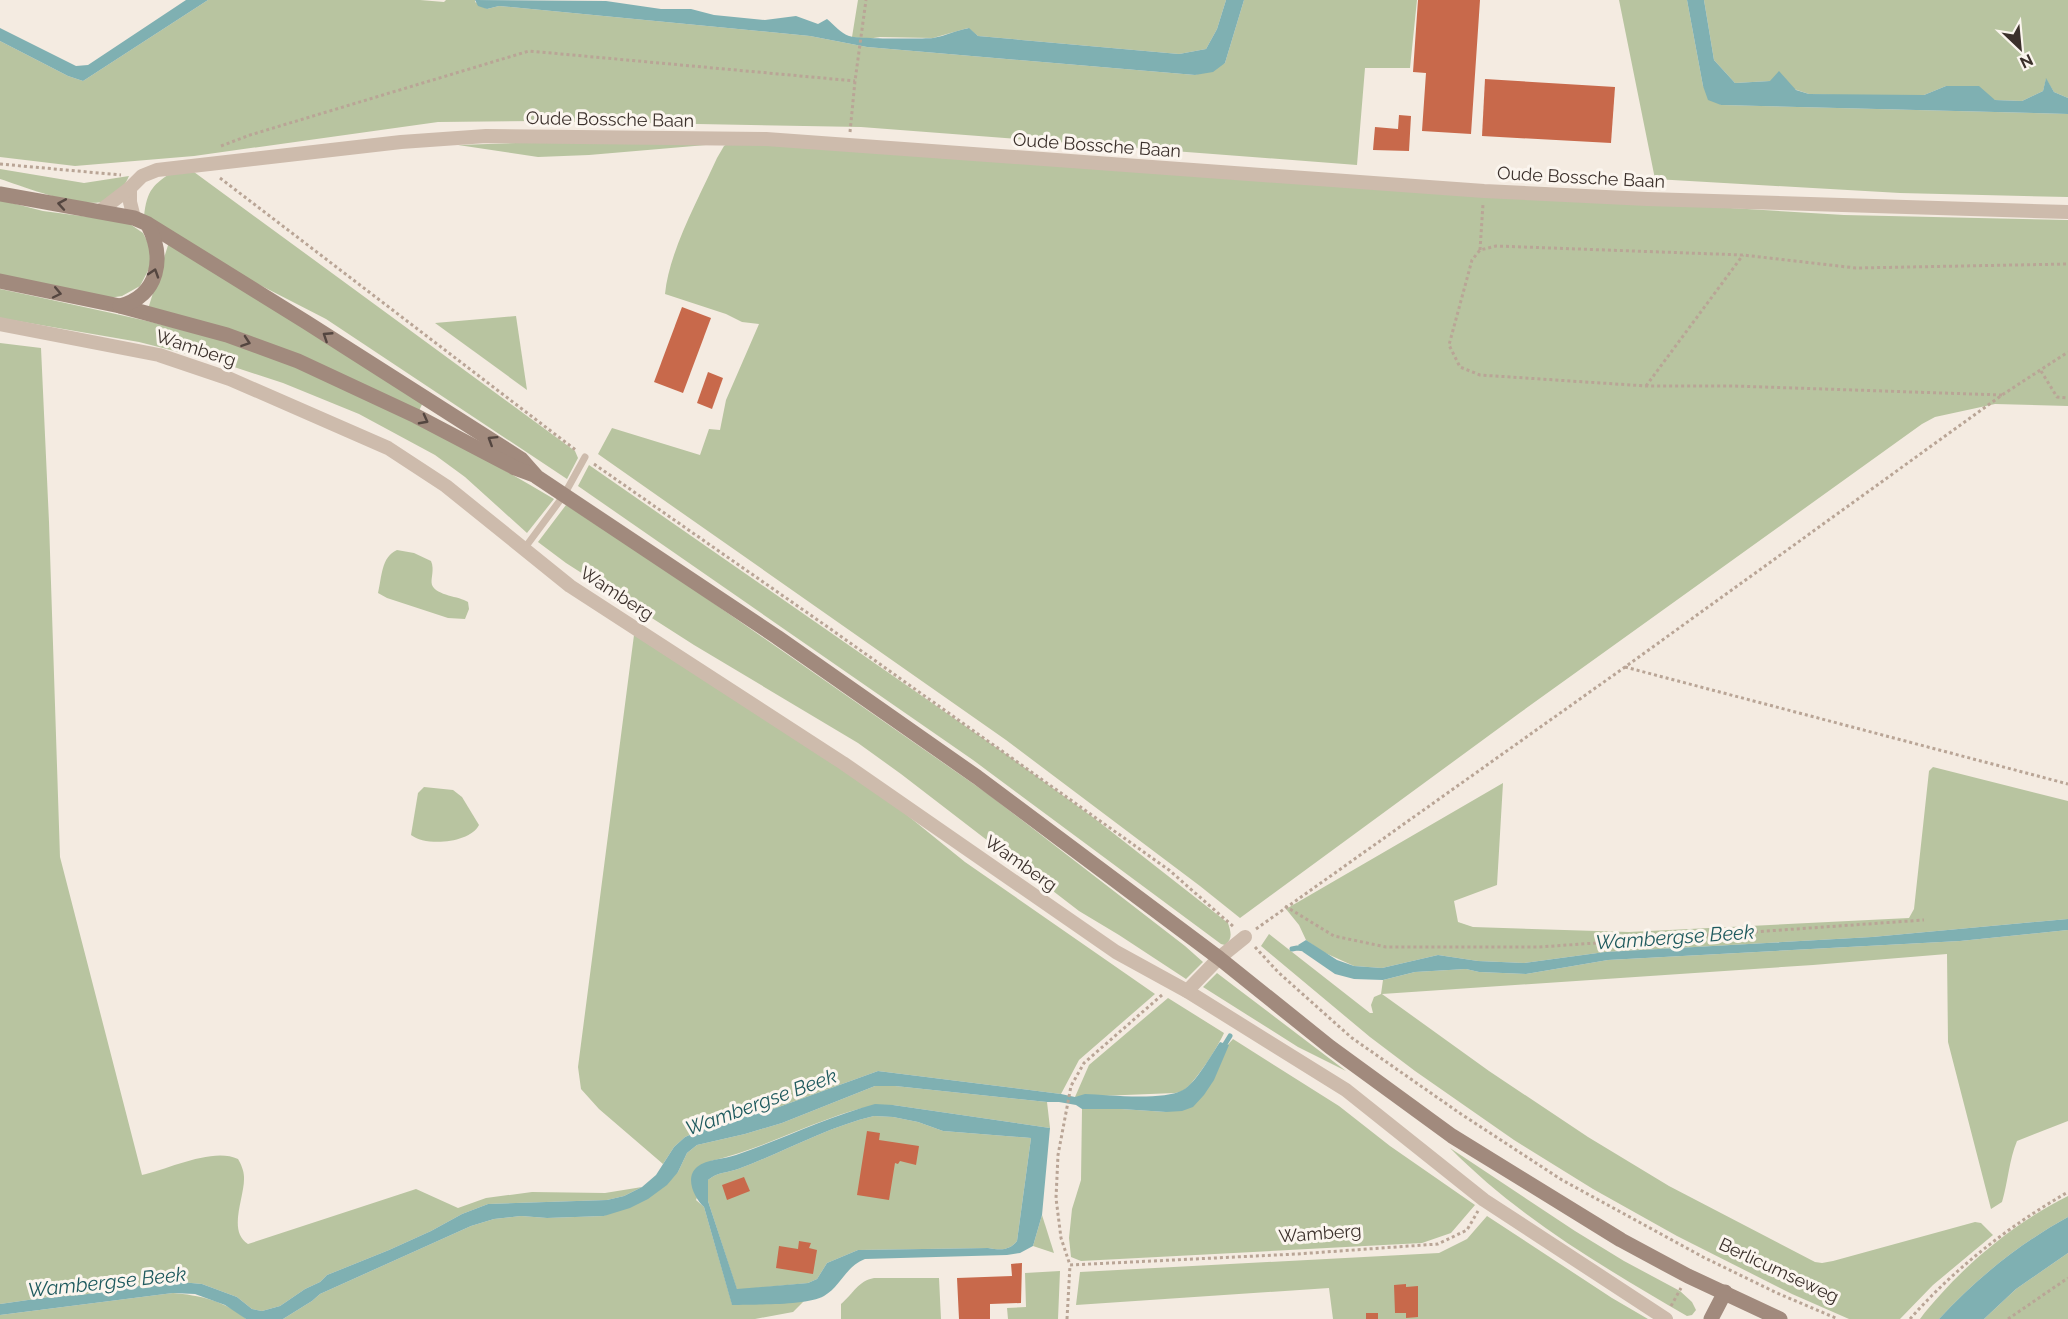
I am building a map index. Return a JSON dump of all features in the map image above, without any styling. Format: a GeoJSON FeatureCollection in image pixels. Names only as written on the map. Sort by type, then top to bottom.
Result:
{"type":"FeatureCollection","features":[{"type":"Feature","properties":{"kind":"main road","name":"Wamberg"},"geometry":{"type":"LineString","coordinates":[[0,184],[33,200]]}},
{"type":"Feature","properties":{"kind":"main road","name":"Wamberg"},"geometry":{"type":"LineString","coordinates":[[0,195],[100,211],[141,221],[521,459],[537,477]]}},
{"type":"Feature","properties":{"kind":"main road"},"geometry":{"type":"LineString","coordinates":[[120,306],[139,298],[151,284],[155,274],[157,244],[141,221]]}},
{"type":"Feature","properties":{"kind":"main road","name":"Wamberg"},"geometry":{"type":"LineString","coordinates":[[0,281],[120,306],[227,335],[298,361],[416,416],[515,468],[537,477],[777,638],[977,777],[1219,958],[1330,1047],[1452,1136],[1621,1240],[1688,1276],[1725,1292]]}},
{"type":"Feature","properties":{"kind":"main road"},"geometry":{"type":"LineString","coordinates":[[1711,1319],[1725,1292],[1780,1319]]}},
{"type":"Feature","properties":{"kind":"street","name":"Oude Bossche Baan"},"geometry":{"type":"LineString","coordinates":[[142,176],[157,170],[206,164],[401,142],[486,136],[766,139],[1484,191],[1670,200],[2068,212]]}},
{"type":"Feature","properties":{"kind":"street"},"geometry":{"type":"LineString","coordinates":[[100,211],[142,176]]}},
{"type":"Feature","properties":{"kind":"street"},"geometry":{"type":"LineString","coordinates":[[130,188],[130,202],[141,221]]}},
{"type":"Feature","properties":{"kind":"street","name":"Wamberg"},"geometry":{"type":"LineString","coordinates":[[0,324],[159,355],[241,384],[388,448],[446,486],[570,586],[843,763],[1116,952],[1181,988],[1346,1090],[1484,1200],[1666,1319]]}},
{"type":"Feature","properties":{"kind":"street"},"geometry":{"type":"LineString","coordinates":[[1181,988],[1245,937]]}},
{"type":"Feature","properties":{"kind":"lane"},"geometry":{"type":"LineString","coordinates":[[524,549],[564,495],[585,457]]}},
{"type":"Feature","properties":{"kind":"path"},"geometry":{"type":"LineString","coordinates":[[849,145],[866,0]]}},
{"type":"Feature","properties":{"kind":"path"},"geometry":{"type":"LineString","coordinates":[[219,147],[261,132],[529,51],[855,81]]}},
{"type":"Feature","properties":{"kind":"path"},"geometry":{"type":"LineString","coordinates":[[0,164],[142,176]]}},
{"type":"Feature","properties":{"kind":"path","name":"Berlicumseweg"},"geometry":{"type":"LineString","coordinates":[[206,164],[226,183],[585,457],[1169,870],[1245,937],[1278,972],[1352,1038],[1461,1114],[1562,1180],[1703,1257],[1777,1293],[1838,1319]]}},
{"type":"Feature","properties":{"kind":"path"},"geometry":{"type":"LineString","coordinates":[[1484,191],[1480,250],[1472,260],[1449,345],[1460,367],[1480,375],[1646,386],[1734,386],[2002,395]]}},
{"type":"Feature","properties":{"kind":"path"},"geometry":{"type":"LineString","coordinates":[[1480,250],[1496,246],[1743,255],[1856,268],[2068,264]]}},
{"type":"Feature","properties":{"kind":"path"},"geometry":{"type":"LineString","coordinates":[[1646,386],[1743,255]]}},
{"type":"Feature","properties":{"kind":"path"},"geometry":{"type":"LineString","coordinates":[[1245,937],[1285,906],[1625,667],[2002,395],[2068,352]]}},
{"type":"Feature","properties":{"kind":"path"},"geometry":{"type":"LineString","coordinates":[[2041,371],[2057,397],[2068,398]]}},
{"type":"Feature","properties":{"kind":"path"},"geometry":{"type":"LineString","coordinates":[[1625,667],[2068,784]]}},
{"type":"Feature","properties":{"kind":"path"},"geometry":{"type":"LineString","coordinates":[[1285,906],[1334,936],[1386,947],[1539,947],[1924,920]]}},
{"type":"Feature","properties":{"kind":"path"},"geometry":{"type":"LineString","coordinates":[[1067,1319],[1070,1265],[1061,1238],[1056,1198],[1058,1155],[1071,1086],[1084,1063],[1181,988]]}},
{"type":"Feature","properties":{"kind":"path"},"geometry":{"type":"LineString","coordinates":[[1910,1319],[1936,1291],[1982,1250],[2025,1217],[2068,1192]]}},
{"type":"Feature","properties":{"kind":"path","name":"Wamberg"},"geometry":{"type":"LineString","coordinates":[[1070,1265],[1297,1254],[1438,1244],[1467,1230],[1484,1200]]}},
{"type":"Feature","properties":{"kind":"path"},"geometry":{"type":"LineString","coordinates":[[2008,1319],[2068,1278]]}},
{"type":"Feature","properties":{"kind":"green space"},"geometry":{"type":"Polygon","coordinates":[[[208,0],[444,2],[446,0],[475,0],[487,9],[499,6],[810,36],[867,47],[1195,75],[1225,63],[1244,0],[1417,0],[1410,68],[1365,68],[1357,165],[861,127],[538,121],[438,122],[194,156],[75,166],[0,157],[0,41],[68,76],[83,81],[208,0]]]}},
{"type":"Feature","properties":{"kind":"green space"},"geometry":{"type":"Polygon","coordinates":[[[858,0],[1226,0],[1217,29],[1206,49],[1179,54],[978,36],[968,28],[933,38],[880,37],[867,39],[852,37],[858,0]]]}},
{"type":"Feature","properties":{"kind":"green space"},"geometry":{"type":"Polygon","coordinates":[[[1619,0],[1687,0],[1703,86],[1721,105],[2068,114],[2068,197],[1900,193],[1655,179],[1619,0]]]}},
{"type":"Feature","properties":{"kind":"green space"},"geometry":{"type":"Polygon","coordinates":[[[1704,0],[2068,0],[2068,98],[2054,92],[2046,79],[2043,91],[2022,101],[1995,100],[1946,86],[1924,95],[1834,95],[1809,94],[1770,81],[1735,83],[1714,60],[1704,0]]]}},
{"type":"Feature","properties":{"kind":"green space"},"geometry":{"type":"Polygon","coordinates":[[[733,140],[1466,192],[1844,215],[2068,220],[2068,406],[1995,404],[1935,417],[1922,424],[1521,712],[1240,918],[1006,740],[598,454],[612,428],[700,455],[709,429],[720,430],[726,400],[759,324],[742,322],[726,314],[665,294],[678,243],[717,158],[724,146],[733,140]]]}},
{"type":"Feature","properties":{"kind":"green space"},"geometry":{"type":"Polygon","coordinates":[[[577,141],[706,143],[706,145],[538,157],[458,145],[577,141]]]}},
{"type":"Feature","properties":{"kind":"green space"},"geometry":{"type":"Polygon","coordinates":[[[0,169],[84,183],[129,176],[115,196],[97,203],[54,197],[0,179],[0,169]]]}},
{"type":"Feature","properties":{"kind":"green space"},"geometry":{"type":"Polygon","coordinates":[[[175,170],[194,172],[575,451],[578,458],[567,479],[326,319],[250,280],[144,217],[152,189],[175,170]]]}},
{"type":"Feature","properties":{"kind":"green space"},"geometry":{"type":"Polygon","coordinates":[[[0,200],[43,211],[127,222],[143,233],[152,251],[151,265],[140,286],[122,296],[102,299],[0,277],[0,200]]]}},
{"type":"Feature","properties":{"kind":"green space"},"geometry":{"type":"Polygon","coordinates":[[[169,242],[423,402],[419,411],[148,309],[169,242]]]}},
{"type":"Feature","properties":{"kind":"green space"},"geometry":{"type":"Polygon","coordinates":[[[0,289],[184,330],[277,358],[329,379],[394,410],[459,444],[554,499],[527,533],[465,477],[435,455],[359,414],[283,383],[222,363],[139,342],[0,318],[0,289]]]}},
{"type":"Feature","properties":{"kind":"green space"},"geometry":{"type":"Polygon","coordinates":[[[516,316],[527,390],[435,323],[516,316]]]}},
{"type":"Feature","properties":{"kind":"green space"},"geometry":{"type":"Polygon","coordinates":[[[0,343],[41,348],[60,857],[142,1175],[204,1157],[228,1156],[238,1159],[244,1177],[238,1213],[239,1231],[248,1244],[416,1189],[458,1208],[486,1198],[532,1192],[605,1193],[642,1187],[624,1196],[607,1200],[488,1204],[462,1214],[389,1250],[327,1275],[320,1282],[280,1306],[262,1311],[252,1309],[237,1297],[202,1284],[170,1281],[81,1295],[0,1304],[0,343]]]}},
{"type":"Feature","properties":{"kind":"green space"},"geometry":{"type":"Polygon","coordinates":[[[589,465],[1010,757],[1094,818],[1228,923],[1231,935],[1228,943],[1221,944],[973,760],[578,486],[589,465]]]}},
{"type":"Feature","properties":{"kind":"green space"},"geometry":{"type":"Polygon","coordinates":[[[566,505],[617,536],[988,794],[1203,962],[1186,979],[1079,911],[858,743],[694,645],[566,563],[538,542],[566,505]]]}},
{"type":"Feature","properties":{"kind":"green space"},"geometry":{"type":"Polygon","coordinates":[[[397,550],[414,553],[431,561],[432,585],[443,594],[468,602],[469,609],[465,619],[448,618],[378,593],[385,562],[397,550]]]}},
{"type":"Feature","properties":{"kind":"green space"},"geometry":{"type":"Polygon","coordinates":[[[634,635],[825,757],[902,811],[965,862],[1155,994],[1079,1060],[1061,1094],[878,1071],[776,1108],[708,1127],[685,1137],[674,1147],[663,1164],[599,1109],[581,1089],[578,1067],[634,635]]]}},
{"type":"Feature","properties":{"kind":"green space"},"geometry":{"type":"Polygon","coordinates":[[[1933,767],[2068,801],[2068,919],[1872,937],[1605,952],[1524,963],[1478,961],[1438,955],[1382,968],[1354,966],[1323,952],[1306,940],[1299,925],[1286,909],[1503,783],[1497,885],[1454,901],[1458,922],[1473,927],[1629,932],[1909,918],[1914,909],[1929,771],[1933,767]]]}},
{"type":"Feature","properties":{"kind":"green space"},"geometry":{"type":"Polygon","coordinates":[[[424,787],[453,790],[462,797],[479,825],[467,836],[447,841],[427,841],[411,835],[418,793],[424,787]]]}},
{"type":"Feature","properties":{"kind":"green space"},"geometry":{"type":"Polygon","coordinates":[[[2068,930],[2068,1121],[2017,1141],[2002,1202],[1991,1209],[1948,1042],[1947,954],[1382,994],[1489,1071],[1588,1137],[1669,1186],[1815,1262],[1833,1261],[1975,1222],[1981,1223],[1993,1235],[1933,1285],[1900,1319],[1849,1319],[1792,1294],[1677,1236],[1593,1189],[1514,1140],[1415,1071],[1370,1037],[1261,946],[1269,934],[1370,1013],[1373,1013],[1371,1005],[1374,997],[1381,994],[1383,980],[1415,972],[1466,969],[1479,972],[1526,974],[1608,960],[1960,941],[2068,930]]]}},
{"type":"Feature","properties":{"kind":"green space"},"geometry":{"type":"Polygon","coordinates":[[[1217,973],[1346,1071],[1298,1047],[1203,987],[1217,973]]]}},
{"type":"Feature","properties":{"kind":"green space"},"geometry":{"type":"Polygon","coordinates":[[[1168,998],[1224,1033],[1189,1086],[1175,1093],[1075,1097],[1089,1065],[1168,998]]]}},
{"type":"Feature","properties":{"kind":"green space"},"geometry":{"type":"Polygon","coordinates":[[[1233,1039],[1339,1106],[1390,1146],[1475,1205],[1451,1233],[1422,1243],[1081,1261],[1071,1257],[1069,1238],[1072,1209],[1081,1180],[1082,1109],[1166,1112],[1233,1039]]]}},
{"type":"Feature","properties":{"kind":"green space"},"geometry":{"type":"Polygon","coordinates":[[[875,1086],[895,1086],[1047,1102],[1050,1128],[882,1105],[842,1114],[750,1150],[711,1161],[696,1200],[704,1207],[732,1304],[804,1301],[793,1312],[755,1319],[283,1319],[320,1294],[471,1226],[494,1219],[521,1216],[547,1218],[604,1216],[678,1172],[687,1153],[697,1145],[782,1123],[875,1086]]]}},
{"type":"Feature","properties":{"kind":"green space"},"geometry":{"type":"Polygon","coordinates":[[[874,1116],[918,1122],[943,1131],[1031,1138],[1017,1241],[1011,1247],[1000,1249],[858,1250],[827,1263],[817,1279],[808,1283],[737,1290],[708,1201],[708,1180],[715,1175],[738,1169],[839,1127],[874,1116]]]}},
{"type":"Feature","properties":{"kind":"green space"},"geometry":{"type":"Polygon","coordinates":[[[1450,1148],[1575,1231],[1680,1291],[1692,1302],[1696,1310],[1692,1315],[1687,1316],[1593,1260],[1504,1197],[1450,1148]]]}},
{"type":"Feature","properties":{"kind":"green space"},"geometry":{"type":"Polygon","coordinates":[[[2068,1196],[2068,1217],[1999,1263],[1939,1319],[1920,1319],[1984,1252],[2016,1227],[2068,1196]]]}},
{"type":"Feature","properties":{"kind":"green space"},"geometry":{"type":"Polygon","coordinates":[[[1042,1215],[1054,1253],[1033,1246],[1042,1215]]]}},
{"type":"Feature","properties":{"kind":"green space"},"geometry":{"type":"Polygon","coordinates":[[[1487,1216],[1648,1319],[1333,1319],[1329,1288],[1076,1305],[1080,1272],[1439,1253],[1467,1239],[1487,1216]]]}},
{"type":"Feature","properties":{"kind":"green space"},"geometry":{"type":"Polygon","coordinates":[[[2068,1253],[2068,1319],[1984,1319],[2016,1289],[2068,1253]]]}},
{"type":"Feature","properties":{"kind":"green space"},"geometry":{"type":"Polygon","coordinates":[[[1060,1271],[1058,1319],[1008,1319],[1007,1308],[1026,1307],[1025,1273],[1060,1271]]]}},
{"type":"Feature","properties":{"kind":"green space"},"geometry":{"type":"Polygon","coordinates":[[[874,1278],[939,1278],[941,1319],[841,1319],[841,1304],[860,1285],[874,1278]]]}},
{"type":"Feature","properties":{"kind":"green space"},"geometry":{"type":"Polygon","coordinates":[[[173,1293],[192,1295],[221,1303],[246,1319],[0,1319],[0,1315],[173,1293]]]}},
{"type":"Feature","properties":{"kind":"water"},"geometry":{"type":"Polygon","coordinates":[[[186,0],[208,0],[83,81],[68,76],[0,41],[0,28],[76,66],[88,65],[186,0]]]}},
{"type":"Feature","properties":{"kind":"water"},"geometry":{"type":"Polygon","coordinates":[[[475,0],[606,1],[661,9],[691,9],[714,15],[765,20],[796,16],[818,24],[827,19],[846,35],[864,38],[933,38],[969,28],[978,36],[1179,54],[1206,49],[1217,29],[1226,0],[1244,0],[1225,63],[1213,72],[1195,75],[867,47],[810,36],[499,6],[487,9],[478,6],[475,0]]]}},
{"type":"Feature","properties":{"kind":"water"},"geometry":{"type":"Polygon","coordinates":[[[1687,0],[1704,0],[1714,60],[1735,83],[1770,81],[1779,71],[1796,90],[1809,94],[1924,95],[1946,86],[1979,86],[1995,100],[2022,101],[2043,91],[2046,78],[2054,92],[2068,98],[2068,114],[1721,105],[1708,100],[1703,86],[1687,0]]]}},
{"type":"Feature","properties":{"kind":"water"},"geometry":{"type":"Polygon","coordinates":[[[2068,919],[2068,930],[1960,941],[1608,960],[1526,974],[1479,972],[1466,969],[1415,972],[1383,980],[1354,979],[1335,974],[1303,952],[1298,945],[1306,940],[1337,960],[1354,966],[1382,968],[1438,955],[1478,961],[1524,963],[1605,952],[1872,937],[2068,919]]]}},
{"type":"Feature","properties":{"kind":"water"},"geometry":{"type":"Polygon","coordinates":[[[1220,1042],[1229,1045],[1214,1080],[1193,1107],[1182,1111],[1082,1109],[1076,1105],[1059,1102],[875,1086],[782,1123],[697,1145],[687,1153],[678,1172],[667,1185],[648,1199],[630,1208],[604,1216],[547,1218],[521,1216],[494,1219],[471,1226],[320,1294],[283,1319],[246,1319],[225,1305],[195,1294],[173,1293],[0,1315],[0,1304],[81,1295],[170,1281],[202,1284],[237,1297],[252,1309],[262,1311],[280,1306],[320,1282],[327,1275],[389,1250],[462,1214],[488,1204],[607,1200],[624,1196],[642,1187],[656,1175],[674,1147],[685,1137],[708,1127],[776,1108],[878,1071],[1075,1097],[1085,1094],[1135,1097],[1162,1095],[1183,1090],[1188,1086],[1220,1042]]]}},
{"type":"Feature","properties":{"kind":"water"},"geometry":{"type":"Polygon","coordinates":[[[875,1104],[893,1105],[1050,1128],[1042,1215],[1033,1246],[1020,1253],[1007,1255],[865,1259],[853,1266],[830,1292],[816,1299],[793,1303],[732,1305],[704,1207],[692,1188],[693,1172],[706,1162],[736,1155],[875,1104]],[[874,1116],[839,1127],[738,1169],[715,1175],[708,1180],[708,1201],[737,1289],[808,1283],[817,1279],[827,1263],[858,1250],[1000,1249],[1011,1247],[1017,1241],[1031,1138],[943,1131],[918,1122],[874,1116]]]}},
{"type":"Feature","properties":{"kind":"water"},"geometry":{"type":"Polygon","coordinates":[[[2068,1217],[2068,1253],[2016,1289],[1984,1319],[1939,1319],[1999,1263],[2068,1217]]]}},
{"type":"Feature","properties":{"kind":"building"},"geometry":{"type":"Polygon","coordinates":[[[1418,0],[1480,0],[1471,134],[1422,131],[1426,73],[1413,72],[1418,0]]]}},
{"type":"Feature","properties":{"kind":"building"},"geometry":{"type":"Polygon","coordinates":[[[1485,79],[1615,87],[1611,143],[1482,136],[1485,79]]]}},
{"type":"Feature","properties":{"kind":"building"},"geometry":{"type":"Polygon","coordinates":[[[1399,115],[1411,116],[1409,151],[1373,150],[1375,127],[1398,129],[1399,115]]]}},
{"type":"Feature","properties":{"kind":"building"},"geometry":{"type":"Polygon","coordinates":[[[682,307],[711,318],[683,393],[654,382],[682,307]]]}},
{"type":"Feature","properties":{"kind":"building"},"geometry":{"type":"Polygon","coordinates":[[[708,372],[723,378],[712,409],[697,403],[708,372]]]}},
{"type":"Feature","properties":{"kind":"building"},"geometry":{"type":"Polygon","coordinates":[[[867,1131],[880,1133],[879,1140],[919,1146],[916,1165],[900,1161],[898,1164],[895,1163],[889,1200],[857,1195],[867,1131]]]}},
{"type":"Feature","properties":{"kind":"building"},"geometry":{"type":"Polygon","coordinates":[[[744,1177],[750,1191],[727,1200],[722,1185],[744,1177]]]}},
{"type":"Feature","properties":{"kind":"building"},"geometry":{"type":"Polygon","coordinates":[[[799,1241],[811,1243],[809,1248],[817,1250],[813,1274],[776,1268],[779,1246],[798,1249],[799,1241]]]}},
{"type":"Feature","properties":{"kind":"building"},"geometry":{"type":"Polygon","coordinates":[[[1022,1263],[1021,1303],[990,1304],[990,1319],[959,1319],[957,1278],[1012,1276],[1011,1264],[1022,1263]]]}},
{"type":"Feature","properties":{"kind":"building"},"geometry":{"type":"Polygon","coordinates":[[[1406,1284],[1406,1287],[1418,1286],[1418,1317],[1406,1318],[1406,1313],[1395,1313],[1394,1285],[1406,1284]]]}},
{"type":"Feature","properties":{"kind":"building"},"geometry":{"type":"Polygon","coordinates":[[[1366,1313],[1378,1313],[1378,1319],[1366,1319],[1366,1313]]]}},
{"type":"Feature","properties":{"kind":"waterway","name":"Wambergse Beek"},"geometry":{"type":"LineString","coordinates":[[1292,949],[1305,949]]}},
{"type":"Feature","properties":{"kind":"waterway","name":"Wambergse Beek"},"geometry":{"type":"LineString","coordinates":[[1222,1049],[1230,1036]]}}]}
